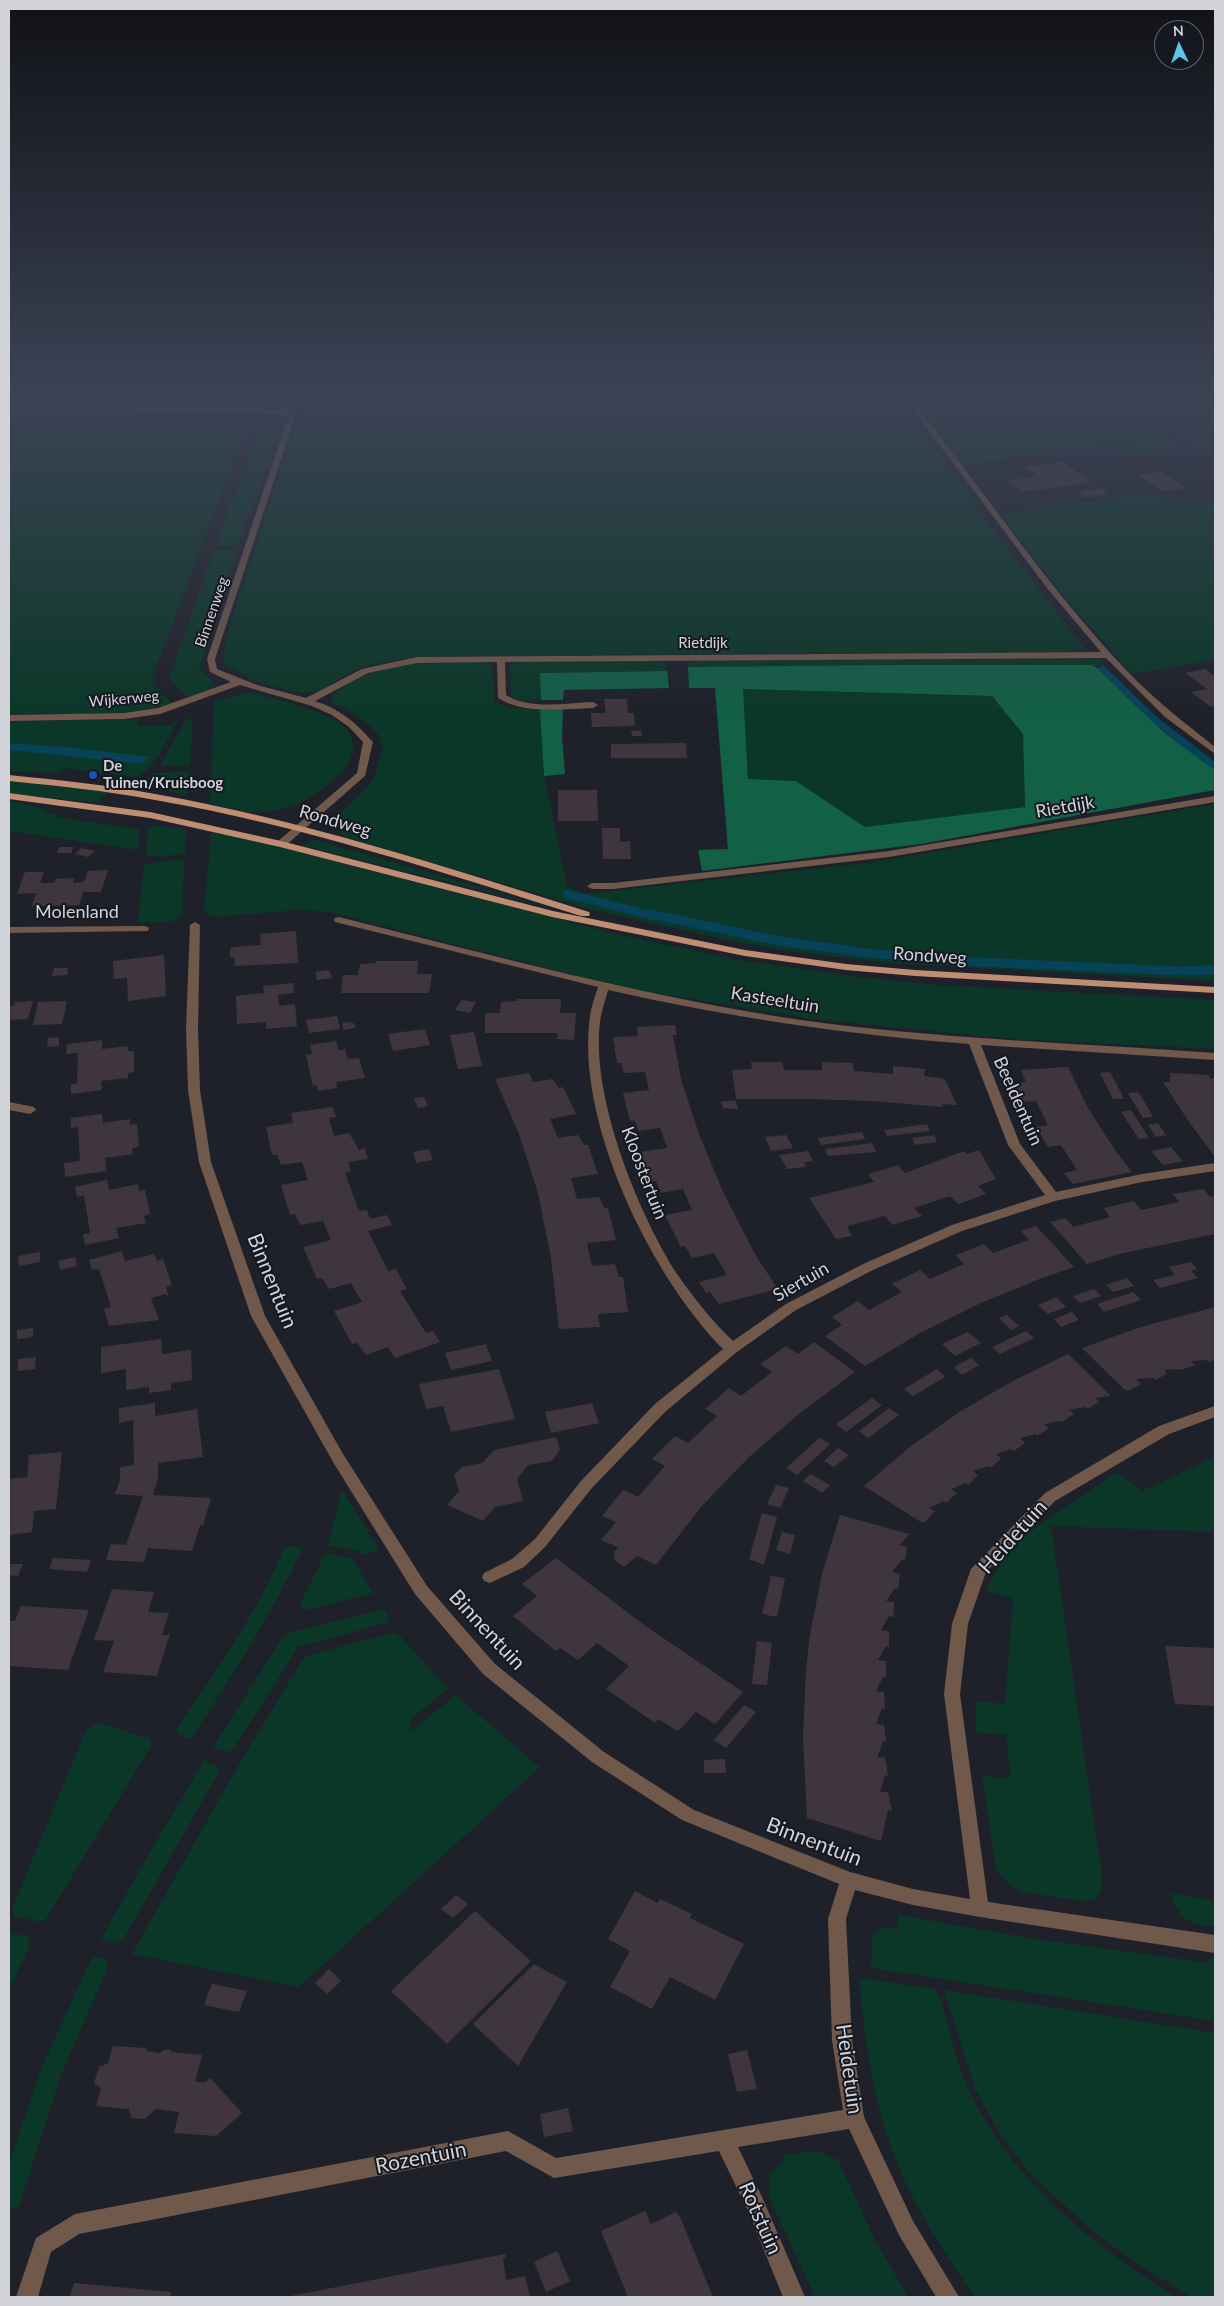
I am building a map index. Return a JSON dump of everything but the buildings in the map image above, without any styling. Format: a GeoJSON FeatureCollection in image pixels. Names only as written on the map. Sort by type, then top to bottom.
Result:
{"type":"FeatureCollection","features":[{"type":"Feature","properties":{"kind":"main road","name":"Rondweg"},"geometry":{"type":"LineString","coordinates":[[9,778],[110,789],[300,828],[645,932]]}},
{"type":"Feature","properties":{"kind":"main road","name":"Rondweg"},"geometry":{"type":"LineString","coordinates":[[9,796],[150,815],[281,844],[552,914],[725,949],[846,968],[1002,979],[1215,990]]}},
{"type":"Feature","properties":{"kind":"street","name":"Binnenweg"},"geometry":{"type":"LineString","coordinates":[[262,507],[211,659],[213,670],[238,683],[308,701],[338,713],[357,727],[368,742],[362,774],[281,844]]}},
{"type":"Feature","properties":{"kind":"street"},"geometry":{"type":"LineString","coordinates":[[991,507],[1106,655],[1161,708],[1215,751]]}},
{"type":"Feature","properties":{"kind":"street","name":"Rietdijk"},"geometry":{"type":"LineString","coordinates":[[308,701],[365,671],[390,664],[417,660],[1106,655]]}},
{"type":"Feature","properties":{"kind":"street"},"geometry":{"type":"LineString","coordinates":[[501,660],[500,696],[507,702],[523,705],[593,705]]}},
{"type":"Feature","properties":{"kind":"street","name":"Wijkerweg"},"geometry":{"type":"LineString","coordinates":[[9,718],[124,716],[160,711],[238,683]]}},
{"type":"Feature","properties":{"kind":"street","name":"Rietdijk"},"geometry":{"type":"LineString","coordinates":[[592,886],[613,886],[889,854],[1215,799]]}},
{"type":"Feature","properties":{"kind":"street","name":"Kasteeltuin"},"geometry":{"type":"LineString","coordinates":[[339,920],[604,986],[705,1007],[802,1023],[973,1040],[1215,1056]]}},
{"type":"Feature","properties":{"kind":"street","name":"Binnentuin"},"geometry":{"type":"LineString","coordinates":[[194,926],[192,1029],[194,1090],[205,1162],[258,1316],[338,1458],[421,1590],[489,1669],[598,1757],[688,1815],[849,1880],[913,1897],[980,1909],[1215,1944]]}},
{"type":"Feature","properties":{"kind":"street","name":"Molenland"},"geometry":{"type":"LineString","coordinates":[[9,930],[144,929]]}},
{"type":"Feature","properties":{"kind":"street","name":"Kloostertuin"},"geometry":{"type":"LineString","coordinates":[[604,986],[594,1014],[593,1040],[598,1087],[614,1147],[635,1206],[664,1264],[710,1328],[732,1348]]}},
{"type":"Feature","properties":{"kind":"street","name":"Beeldentuin"},"geometry":{"type":"LineString","coordinates":[[973,1040],[1014,1145],[1053,1198]]}},
{"type":"Feature","properties":{"kind":"street"},"geometry":{"type":"LineString","coordinates":[[9,1106],[30,1110]]}},
{"type":"Feature","properties":{"kind":"street","name":"Siertuin"},"geometry":{"type":"LineString","coordinates":[[490,1577],[518,1563],[540,1543],[586,1485],[660,1408],[732,1348],[791,1308],[868,1267],[956,1228],[1053,1198],[1142,1178],[1215,1168]]}},
{"type":"Feature","properties":{"kind":"street","name":"Heidetuin"},"geometry":{"type":"LineString","coordinates":[[980,1909],[952,1694],[960,1624],[979,1569],[1050,1496],[1164,1430],[1215,1411]]}},
{"type":"Feature","properties":{"kind":"street","name":"Heidetuin"},"geometry":{"type":"LineString","coordinates":[[849,1880],[837,1919],[842,2040],[854,2118],[906,2228],[948,2297]]}},
{"type":"Feature","properties":{"kind":"street","name":"Rozentuin"},"geometry":{"type":"LineString","coordinates":[[28,2297],[43,2245],[75,2224],[508,2141],[554,2168],[854,2118]]}},
{"type":"Feature","properties":{"kind":"street","name":"Rotstuin"},"geometry":{"type":"LineString","coordinates":[[724,2140],[755,2204],[794,2297]]}},
{"type":"Feature","properties":{"kind":"green space"},"geometry":{"type":"Polygon","coordinates":[[[9,507],[217,507],[152,678],[158,690],[174,704],[113,713],[9,714],[9,507]]]}},
{"type":"Feature","properties":{"kind":"green space"},"geometry":{"type":"Polygon","coordinates":[[[230,507],[252,507],[238,545],[216,546],[230,507]]]}},
{"type":"Feature","properties":{"kind":"green space"},"geometry":{"type":"Polygon","coordinates":[[[269,507],[976,507],[1085,649],[1062,652],[428,656],[383,662],[354,670],[319,691],[300,693],[254,681],[224,664],[225,647],[234,612],[269,507]]]}},
{"type":"Feature","properties":{"kind":"green space"},"geometry":{"type":"Polygon","coordinates":[[[1052,507],[1215,507],[1215,660],[1132,674],[1061,592],[1000,514],[1052,507]]]}},
{"type":"Feature","properties":{"kind":"green space"},"geometry":{"type":"Polygon","coordinates":[[[215,549],[237,549],[199,669],[211,679],[213,686],[212,689],[189,697],[173,684],[170,675],[215,549]]]}},
{"type":"Feature","properties":{"kind":"green space"},"geometry":{"type":"Polygon","coordinates":[[[1100,660],[1104,666],[688,667],[687,664],[694,661],[1100,660]]]}},
{"type":"Feature","properties":{"kind":"green space"},"geometry":{"type":"Polygon","coordinates":[[[658,661],[665,664],[667,671],[540,673],[541,700],[520,701],[511,697],[510,665],[519,662],[658,661]]]}},
{"type":"Feature","properties":{"kind":"green space"},"geometry":{"type":"Polygon","coordinates":[[[437,662],[487,662],[492,665],[494,700],[507,707],[540,710],[544,776],[567,886],[585,894],[868,863],[1215,804],[1215,981],[889,963],[802,953],[736,942],[589,909],[346,837],[339,832],[334,820],[373,780],[383,748],[378,734],[366,722],[350,711],[333,704],[332,695],[355,680],[382,670],[437,662]]]}},
{"type":"Feature","properties":{"kind":"green space"},"geometry":{"type":"Polygon","coordinates":[[[1092,665],[1165,733],[1215,770],[1215,790],[921,844],[702,871],[698,850],[728,849],[715,688],[689,688],[688,667],[1092,665]],[[743,689],[748,779],[796,781],[865,827],[1025,807],[1023,734],[992,696],[743,689]]]}},
{"type":"Feature","properties":{"kind":"green space"},"geometry":{"type":"Polygon","coordinates":[[[667,671],[669,688],[564,690],[563,700],[541,700],[540,673],[667,671]]]}},
{"type":"Feature","properties":{"kind":"green space"},"geometry":{"type":"Polygon","coordinates":[[[743,689],[992,696],[1023,734],[1025,808],[865,827],[796,781],[748,779],[743,689]]]}},
{"type":"Feature","properties":{"kind":"green space"},"geometry":{"type":"Polygon","coordinates":[[[251,692],[318,713],[342,725],[349,732],[354,747],[346,767],[325,787],[314,794],[302,801],[277,810],[252,812],[210,803],[214,701],[251,692]]]}},
{"type":"Feature","properties":{"kind":"green space"},"geometry":{"type":"Polygon","coordinates":[[[563,709],[562,736],[565,774],[544,776],[540,710],[563,709]]]}},
{"type":"Feature","properties":{"kind":"green space"},"geometry":{"type":"Polygon","coordinates":[[[193,718],[190,764],[186,766],[160,766],[186,719],[193,718]]]}},
{"type":"Feature","properties":{"kind":"green space"},"geometry":{"type":"Polygon","coordinates":[[[139,719],[137,726],[166,726],[177,721],[153,763],[140,775],[133,777],[65,768],[59,773],[9,771],[9,750],[141,764],[66,747],[9,743],[9,721],[139,719]]]}},
{"type":"Feature","properties":{"kind":"green space"},"geometry":{"type":"Polygon","coordinates":[[[184,771],[189,773],[187,796],[141,784],[153,774],[184,771]]]}},
{"type":"Feature","properties":{"kind":"green space"},"geometry":{"type":"Polygon","coordinates":[[[9,781],[108,792],[97,803],[9,793],[9,781]]]}},
{"type":"Feature","properties":{"kind":"green space"},"geometry":{"type":"Polygon","coordinates":[[[9,801],[49,810],[46,812],[59,817],[140,830],[138,850],[9,831],[9,801]]]}},
{"type":"Feature","properties":{"kind":"green space"},"geometry":{"type":"Polygon","coordinates":[[[152,825],[186,829],[185,853],[180,855],[146,856],[148,829],[152,825]]]}},
{"type":"Feature","properties":{"kind":"green space"},"geometry":{"type":"Polygon","coordinates":[[[211,832],[264,843],[620,935],[739,960],[858,977],[938,985],[1215,1000],[1215,1049],[1011,1039],[814,1019],[625,988],[329,912],[298,910],[213,917],[204,912],[211,832]]]}},
{"type":"Feature","properties":{"kind":"green space"},"geometry":{"type":"Polygon","coordinates":[[[313,839],[554,909],[304,846],[313,839]]]}},
{"type":"Feature","properties":{"kind":"green space"},"geometry":{"type":"Polygon","coordinates":[[[180,859],[184,861],[182,916],[170,922],[138,923],[144,864],[180,859]]]}},
{"type":"Feature","properties":{"kind":"green space"},"geometry":{"type":"Polygon","coordinates":[[[1215,1457],[1215,1532],[1051,1526],[1102,1876],[1101,1892],[1094,1900],[1081,1901],[1022,1892],[1007,1883],[996,1868],[982,1776],[1011,1778],[1006,1735],[976,1732],[976,1701],[1005,1704],[1013,1599],[985,1590],[1003,1560],[1027,1534],[1117,1472],[1142,1491],[1215,1457]]]}},
{"type":"Feature","properties":{"kind":"green space"},"geometry":{"type":"Polygon","coordinates":[[[342,1490],[379,1549],[364,1555],[358,1551],[328,1545],[342,1490]]]}},
{"type":"Feature","properties":{"kind":"green space"},"geometry":{"type":"Polygon","coordinates":[[[285,1546],[303,1548],[264,1622],[191,1739],[178,1734],[177,1728],[249,1617],[285,1546]]]}},
{"type":"Feature","properties":{"kind":"green space"},"geometry":{"type":"Polygon","coordinates":[[[325,1553],[352,1558],[373,1593],[306,1610],[301,1608],[300,1604],[325,1553]]]}},
{"type":"Feature","properties":{"kind":"green space"},"geometry":{"type":"Polygon","coordinates":[[[384,1609],[390,1620],[386,1623],[298,1647],[233,1750],[227,1752],[213,1747],[282,1638],[289,1633],[384,1609]]]}},
{"type":"Feature","properties":{"kind":"green space"},"geometry":{"type":"Polygon","coordinates":[[[393,1633],[400,1636],[448,1689],[409,1721],[413,1731],[455,1695],[540,1767],[299,1987],[132,1954],[242,1759],[304,1658],[309,1655],[393,1633]]]}},
{"type":"Feature","properties":{"kind":"green space"},"geometry":{"type":"Polygon","coordinates":[[[101,1723],[150,1739],[151,1746],[46,1919],[40,1922],[15,1916],[12,1909],[86,1730],[95,1724],[101,1723]]]}},
{"type":"Feature","properties":{"kind":"green space"},"geometry":{"type":"Polygon","coordinates":[[[204,1761],[217,1766],[219,1772],[123,1940],[117,1944],[101,1939],[153,1847],[204,1761]]]}},
{"type":"Feature","properties":{"kind":"green space"},"geometry":{"type":"Polygon","coordinates":[[[1170,1893],[1215,1901],[1215,1927],[1197,1924],[1186,1919],[1181,1915],[1170,1893]]]}},
{"type":"Feature","properties":{"kind":"green space"},"geometry":{"type":"Polygon","coordinates":[[[899,1915],[1029,1938],[1209,1963],[1209,1956],[1215,1957],[1215,2021],[871,1968],[872,1938],[878,1929],[886,1927],[897,1929],[899,1915]]]}},
{"type":"Feature","properties":{"kind":"green space"},"geometry":{"type":"Polygon","coordinates":[[[9,1932],[28,1937],[30,1945],[9,1990],[9,1932]]]}},
{"type":"Feature","properties":{"kind":"green space"},"geometry":{"type":"Polygon","coordinates":[[[92,1957],[106,1959],[108,1967],[61,2075],[19,2206],[9,2211],[9,2163],[41,2069],[92,1957]]]}},
{"type":"Feature","properties":{"kind":"green space"},"geometry":{"type":"Polygon","coordinates":[[[859,1978],[935,1989],[940,1998],[967,2086],[985,2120],[1006,2151],[1029,2180],[1084,2232],[1145,2277],[1176,2297],[975,2297],[925,2219],[908,2187],[891,2147],[883,2123],[872,2076],[859,1978]]]}},
{"type":"Feature","properties":{"kind":"green space"},"geometry":{"type":"Polygon","coordinates":[[[944,1990],[1215,2033],[1215,2297],[1191,2297],[1138,2264],[1100,2237],[1031,2175],[997,2129],[975,2088],[944,1990]]]}},
{"type":"Feature","properties":{"kind":"green space"},"geometry":{"type":"Polygon","coordinates":[[[817,2151],[838,2160],[874,2238],[908,2297],[815,2297],[770,2199],[769,2174],[784,2161],[785,2154],[817,2151]]]}},
{"type":"Feature","properties":{"kind":"water"},"geometry":{"type":"Polygon","coordinates":[[[1104,666],[1157,717],[1215,762],[1215,770],[1139,709],[1097,668],[1104,666]]]}},
{"type":"Feature","properties":{"kind":"water"},"geometry":{"type":"Polygon","coordinates":[[[9,743],[66,747],[150,757],[141,764],[9,750],[9,743]]]}},
{"type":"Feature","properties":{"kind":"waterway"},"geometry":{"type":"LineString","coordinates":[[567,894],[654,916]]}},
{"type":"Feature","properties":{"kind":"waterway"},"geometry":{"type":"LineString","coordinates":[[649,914],[780,941],[867,953],[977,962],[1179,971],[1215,970]]}},
{"type":"Feature","properties":{"kind":"place","name":"De Tuinen/Kruisboog"},"geometry":{"type":"Point","coordinates":[93,775]}}]}
